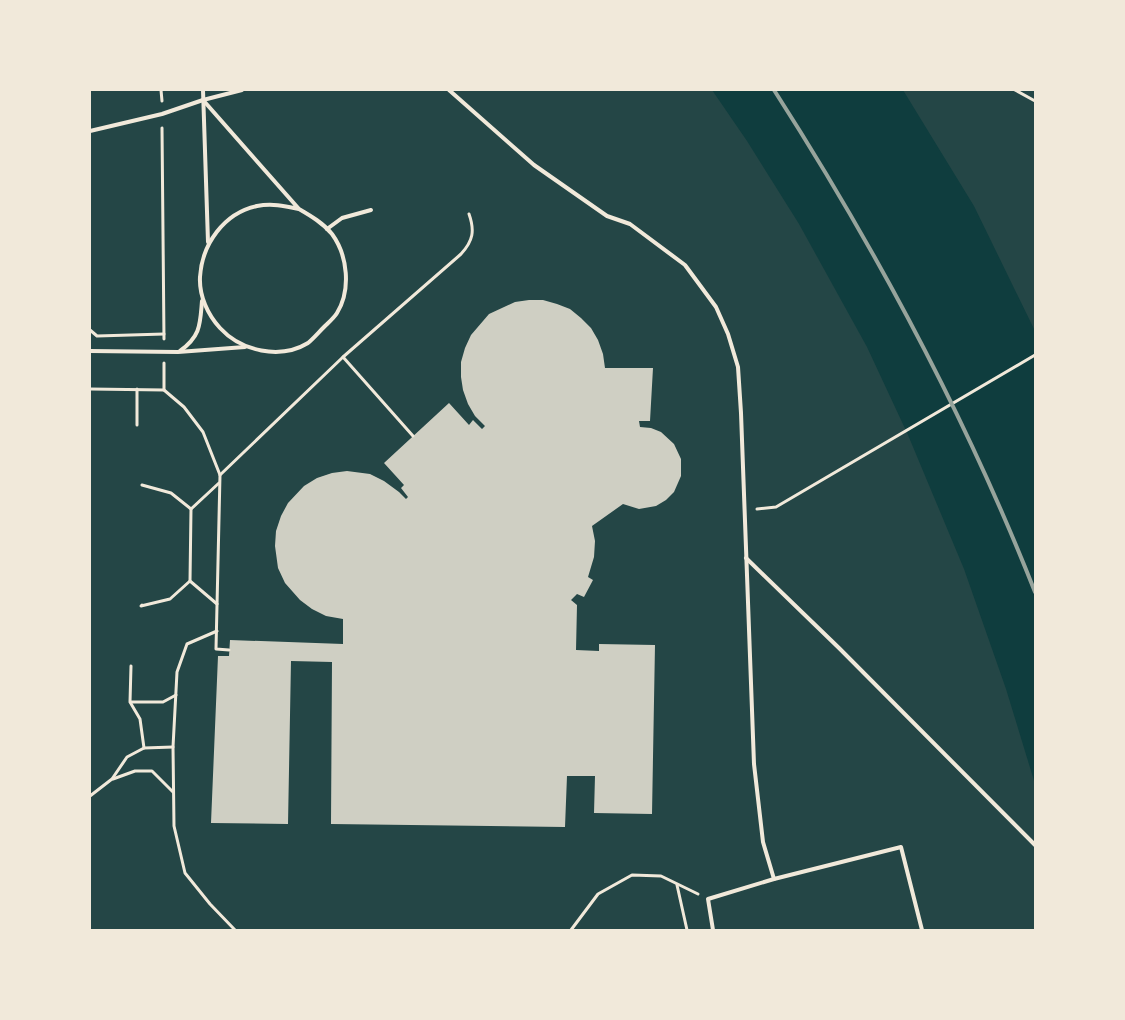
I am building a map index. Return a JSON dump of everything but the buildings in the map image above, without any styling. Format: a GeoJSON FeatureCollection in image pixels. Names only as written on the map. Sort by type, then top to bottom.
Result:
{"type":"FeatureCollection","features":[{"type":"Feature","properties":{"kind":"lane"},"geometry":{"type":"LineString","coordinates":[[203,90],[208,242]]}},
{"type":"Feature","properties":{"kind":"lane"},"geometry":{"type":"LineString","coordinates":[[90,131],[162,114],[203,100],[242,90]]}},
{"type":"Feature","properties":{"kind":"lane"},"geometry":{"type":"LineString","coordinates":[[449,90],[534,165],[608,216],[630,224],[685,265],[716,307],[728,334],[738,367],[754,764],[763,842],[774,879]]}},
{"type":"Feature","properties":{"kind":"lane"},"geometry":{"type":"LineString","coordinates":[[203,100],[299,209]]}},
{"type":"Feature","properties":{"kind":"lane"},"geometry":{"type":"LineString","coordinates":[[178,352],[192,342],[199,328],[202,298],[200,280],[201,260],[208,242],[221,226],[238,213],[258,206],[278,204],[299,209],[316,219],[332,234],[343,255],[346,275],[344,295],[337,314],[308,343],[288,350],[267,352],[247,347],[227,336],[212,319],[202,298]]}},
{"type":"Feature","properties":{"kind":"lane"},"geometry":{"type":"LineString","coordinates":[[327,229],[342,218],[371,210]]}},
{"type":"Feature","properties":{"kind":"lane"},"geometry":{"type":"LineString","coordinates":[[90,351],[178,352],[247,347]]}},
{"type":"Feature","properties":{"kind":"lane"},"geometry":{"type":"LineString","coordinates":[[746,558],[839,648],[1035,845]]}},
{"type":"Feature","properties":{"kind":"lane"},"geometry":{"type":"LineString","coordinates":[[714,930],[708,899],[774,879],[902,848],[922,930]]}},
{"type":"Feature","properties":{"kind":"path"},"geometry":{"type":"LineString","coordinates":[[162,90],[164,390]]}},
{"type":"Feature","properties":{"kind":"path"},"geometry":{"type":"LineString","coordinates":[[1015,90],[1035,101]]}},
{"type":"Feature","properties":{"kind":"path"},"geometry":{"type":"LineString","coordinates":[[220,475],[343,357],[461,254],[469,245],[473,232],[469,214]]}},
{"type":"Feature","properties":{"kind":"path"},"geometry":{"type":"LineString","coordinates":[[90,332],[97,336],[164,334]]}},
{"type":"Feature","properties":{"kind":"path"},"geometry":{"type":"LineString","coordinates":[[744,510],[776,507],[1035,355]]}},
{"type":"Feature","properties":{"kind":"path"},"geometry":{"type":"LineString","coordinates":[[343,357],[414,436]]}},
{"type":"Feature","properties":{"kind":"path"},"geometry":{"type":"LineString","coordinates":[[90,389],[164,390],[184,407],[203,432],[220,475],[216,649],[229,650]]}},
{"type":"Feature","properties":{"kind":"path"},"geometry":{"type":"LineString","coordinates":[[137,389],[137,425]]}},
{"type":"Feature","properties":{"kind":"path"},"geometry":{"type":"LineString","coordinates":[[142,605],[140,606],[170,599],[190,581],[191,510],[220,483]]}},
{"type":"Feature","properties":{"kind":"path"},"geometry":{"type":"LineString","coordinates":[[142,485],[171,493],[191,510]]}},
{"type":"Feature","properties":{"kind":"path"},"geometry":{"type":"LineString","coordinates":[[190,581],[217,604]]}},
{"type":"Feature","properties":{"kind":"path"},"geometry":{"type":"LineString","coordinates":[[216,631],[187,644],[177,672],[173,747],[174,826],[185,874],[235,930]]}},
{"type":"Feature","properties":{"kind":"path"},"geometry":{"type":"LineString","coordinates":[[131,666],[130,702],[140,719],[144,748]]}},
{"type":"Feature","properties":{"kind":"path"},"geometry":{"type":"LineString","coordinates":[[130,702],[163,702],[176,695]]}},
{"type":"Feature","properties":{"kind":"path"},"geometry":{"type":"LineString","coordinates":[[112,779],[126,757],[144,748],[173,747]]}},
{"type":"Feature","properties":{"kind":"path"},"geometry":{"type":"LineString","coordinates":[[90,796],[112,779],[135,771],[152,771],[173,792]]}},
{"type":"Feature","properties":{"kind":"path"},"geometry":{"type":"LineString","coordinates":[[571,930],[598,894],[632,875],[661,876],[708,899]]}},
{"type":"Feature","properties":{"kind":"path"},"geometry":{"type":"LineString","coordinates":[[677,884],[687,930]]}},
{"type":"Feature","properties":{"kind":"shaded area"},"geometry":{"type":"Polygon","coordinates":[[[90,90],[712,90],[747,141],[799,224],[867,347],[908,435],[964,569],[1006,689],[1035,784],[1035,930],[90,930],[90,90]]]}},
{"type":"Feature","properties":{"kind":"shaded area"},"geometry":{"type":"Polygon","coordinates":[[[903,90],[1035,90],[1035,331],[974,206],[903,90]]]}},
{"type":"Feature","properties":{"kind":"railway"},"geometry":{"type":"LineString","coordinates":[[774,90],[848,211],[917,335],[979,462],[1035,592]]}}]}
